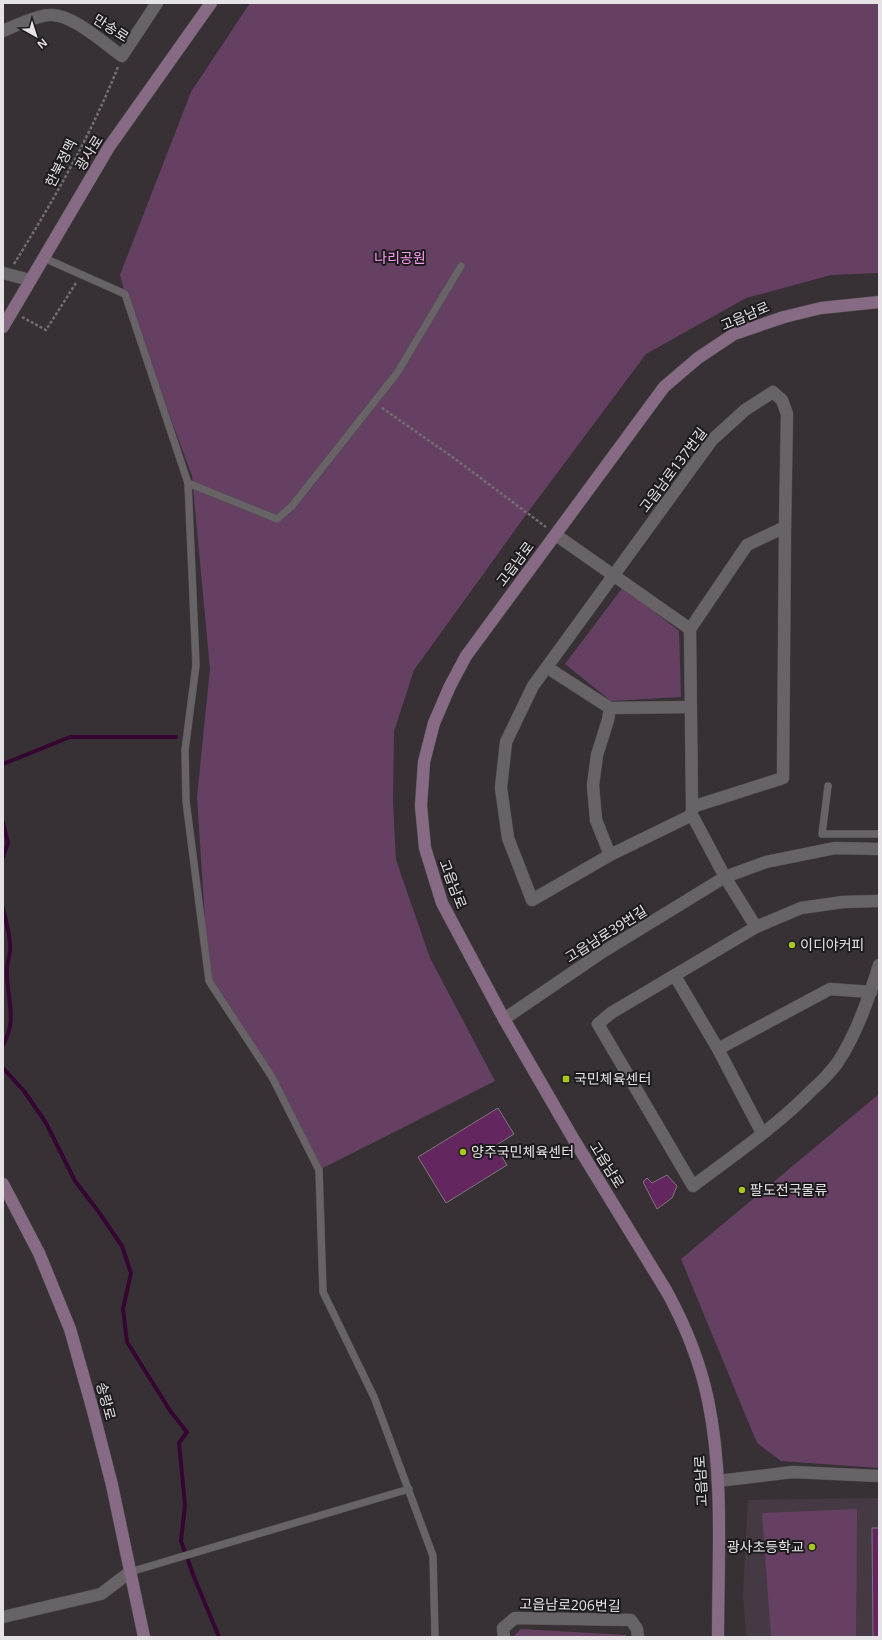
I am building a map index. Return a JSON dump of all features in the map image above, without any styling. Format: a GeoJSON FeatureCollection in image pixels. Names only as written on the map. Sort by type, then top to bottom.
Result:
{"type":"FeatureCollection","features":[{"type":"Feature","properties":{"kind":"street","name":"만송로"},"geometry":{"type":"LineString","coordinates":[[3,31],[17,24],[50,14],[70,19],[122,56],[157,3]]}},
{"type":"Feature","properties":{"kind":"street","name":"광사로"},"geometry":{"type":"LineString","coordinates":[[3,327],[109,147],[211,3]]}},
{"type":"Feature","properties":{"kind":"street"},"geometry":{"type":"LineString","coordinates":[[5,273],[30,280]]}},
{"type":"Feature","properties":{"kind":"street","name":"고읍남로"},"geometry":{"type":"LineString","coordinates":[[718,1637],[718,1480],[708,1400],[700,1370],[677,1311],[650,1262],[574,1140],[504,1019],[442,903],[424,848],[421,806],[424,762],[434,723],[450,686],[466,656],[664,387],[698,358],[734,334],[784,317],[821,308],[879,302]]}},
{"type":"Feature","properties":{"kind":"street","name":"고읍남로137번길"},"geometry":{"type":"LineString","coordinates":[[773,392],[782,400],[787,414],[783,778],[692,811],[610,855],[532,900],[508,838],[502,788],[506,742],[533,686],[548,668],[614,575],[712,440],[745,410],[773,392]]}},
{"type":"Feature","properties":{"kind":"street"},"geometry":{"type":"LineString","coordinates":[[756,927],[725,877],[692,811],[690,629],[747,545],[785,527]]}},
{"type":"Feature","properties":{"kind":"street"},"geometry":{"type":"LineString","coordinates":[[556,535],[690,629]]}},
{"type":"Feature","properties":{"kind":"street"},"geometry":{"type":"LineString","coordinates":[[548,668],[610,708],[690,707]]}},
{"type":"Feature","properties":{"kind":"street"},"geometry":{"type":"LineString","coordinates":[[610,708],[608,720],[597,755],[593,785],[596,820],[610,855]]}},
{"type":"Feature","properties":{"kind":"street","name":"고읍남로39번길"},"geometry":{"type":"LineString","coordinates":[[504,1019],[601,953],[725,877],[766,862],[835,848],[879,849]]}},
{"type":"Feature","properties":{"kind":"street"},"geometry":{"type":"LineString","coordinates":[[879,901],[843,902],[801,908],[756,927],[611,1013],[598,1024],[693,1186],[804,1099],[838,1062],[854,1032],[879,965]]}},
{"type":"Feature","properties":{"kind":"street"},"geometry":{"type":"LineString","coordinates":[[675,976],[718,1049],[762,1133]]}},
{"type":"Feature","properties":{"kind":"street"},"geometry":{"type":"LineString","coordinates":[[718,1049],[830,989],[870,992]]}},
{"type":"Feature","properties":{"kind":"street","name":"송랑로"},"geometry":{"type":"LineString","coordinates":[[3,1184],[39,1253],[70,1329],[110,1478],[144,1637]]}},
{"type":"Feature","properties":{"kind":"street"},"geometry":{"type":"LineString","coordinates":[[718,1480],[793,1472],[879,1476]]}},
{"type":"Feature","properties":{"kind":"street"},"geometry":{"type":"LineString","coordinates":[[3,1617],[101,1594],[130,1572]]}},
{"type":"Feature","properties":{"kind":"street","name":"고읍남로206번길"},"geometry":{"type":"LineString","coordinates":[[504,1637],[503,1628],[515,1618],[631,1620],[638,1629],[638,1637]]}},
{"type":"Feature","properties":{"kind":"lane"},"geometry":{"type":"LineString","coordinates":[[44,258],[125,294],[188,483],[196,665],[184,750],[186,801],[209,981],[272,1077],[319,1170],[323,1292],[374,1397],[433,1556],[435,1637]]}},
{"type":"Feature","properties":{"kind":"lane"},"geometry":{"type":"LineString","coordinates":[[188,483],[277,518],[292,506],[397,373],[461,266]]}},
{"type":"Feature","properties":{"kind":"lane"},"geometry":{"type":"LineString","coordinates":[[828,786],[822,834],[879,834]]}},
{"type":"Feature","properties":{"kind":"lane"},"geometry":{"type":"LineString","coordinates":[[130,1572],[409,1489]]}},
{"type":"Feature","properties":{"kind":"path","name":"한북정맥"},"geometry":{"type":"LineString","coordinates":[[5,273],[52,202],[86,137],[112,82],[122,56]]}},
{"type":"Feature","properties":{"kind":"path"},"geometry":{"type":"LineString","coordinates":[[12,311],[46,330],[82,274]]}},
{"type":"Feature","properties":{"kind":"path"},"geometry":{"type":"LineString","coordinates":[[373,402],[458,461],[556,535]]}},
{"type":"Feature","properties":{"kind":"shaded area","name":"광사초등학교"},"geometry":{"type":"Polygon","coordinates":[[[879,1498],[879,1637],[746,1637],[743,1594],[748,1500],[879,1498]]]}},
{"type":"Feature","properties":{"kind":"green space","name":"나리공원"},"geometry":{"type":"Polygon","coordinates":[[[250,3],[879,3],[879,273],[831,275],[746,298],[646,354],[528,512],[414,670],[394,731],[393,803],[396,860],[430,958],[495,1081],[319,1170],[272,1077],[209,981],[197,797],[210,669],[192,476],[125,294],[120,275],[191,92],[250,3]]]}},
{"type":"Feature","properties":{"kind":"green space"},"geometry":{"type":"Polygon","coordinates":[[[623,587],[679,631],[681,697],[611,701],[565,664],[623,587]]]}},
{"type":"Feature","properties":{"kind":"green space"},"geometry":{"type":"Polygon","coordinates":[[[879,1094],[879,1468],[781,1461],[757,1443],[681,1259],[879,1094]]]}},
{"type":"Feature","properties":{"kind":"green space","name":"광사초등학교"},"geometry":{"type":"Polygon","coordinates":[[[857,1509],[856,1637],[771,1637],[762,1513],[857,1509]]]}},
{"type":"Feature","properties":{"kind":"green space"},"geometry":{"type":"Polygon","coordinates":[[[521,1629],[626,1635],[627,1637],[513,1637],[521,1629]]]}},
{"type":"Feature","properties":{"kind":"building","name":"양주국민체육센터"},"geometry":{"type":"Polygon","coordinates":[[[498,1108],[514,1134],[495,1146],[507,1165],[446,1203],[418,1157],[498,1108]]]}},
{"type":"Feature","properties":{"kind":"building"},"geometry":{"type":"Polygon","coordinates":[[[667,1175],[677,1186],[672,1198],[657,1209],[643,1182],[647,1178],[652,1183],[667,1175]]]}},
{"type":"Feature","properties":{"kind":"building"},"geometry":{"type":"Polygon","coordinates":[[[872,1528],[879,1528],[879,1637],[873,1637],[872,1528]]]}},
{"type":"Feature","properties":{"kind":"waterway"},"geometry":{"type":"LineString","coordinates":[[3,764],[70,737],[176,737]]}},
{"type":"Feature","properties":{"kind":"waterway"},"geometry":{"type":"LineString","coordinates":[[3,822],[8,843],[3,857]]}},
{"type":"Feature","properties":{"kind":"waterway"},"geometry":{"type":"LineString","coordinates":[[3,908],[10,940],[7,973],[11,1011],[10,1027],[3,1045]]}},
{"type":"Feature","properties":{"kind":"waterway"},"geometry":{"type":"LineString","coordinates":[[3,1068],[24,1091],[46,1123],[75,1181],[122,1246],[131,1273],[123,1309],[127,1342],[171,1412],[187,1432],[179,1443],[185,1505],[181,1541],[219,1637]]}},
{"type":"Feature","properties":{"kind":"place","name":"이디야커피"},"geometry":{"type":"Point","coordinates":[792,945]}},
{"type":"Feature","properties":{"kind":"place","name":"국민체육센터"},"geometry":{"type":"Point","coordinates":[566,1079]}},
{"type":"Feature","properties":{"kind":"place","name":"양주국민체육센터"},"geometry":{"type":"Point","coordinates":[463,1152]}},
{"type":"Feature","properties":{"kind":"place","name":"팔도전국물류"},"geometry":{"type":"Point","coordinates":[742,1190]}},
{"type":"Feature","properties":{"kind":"place","name":"광사초등학교"},"geometry":{"type":"Point","coordinates":[812,1547]}}]}
